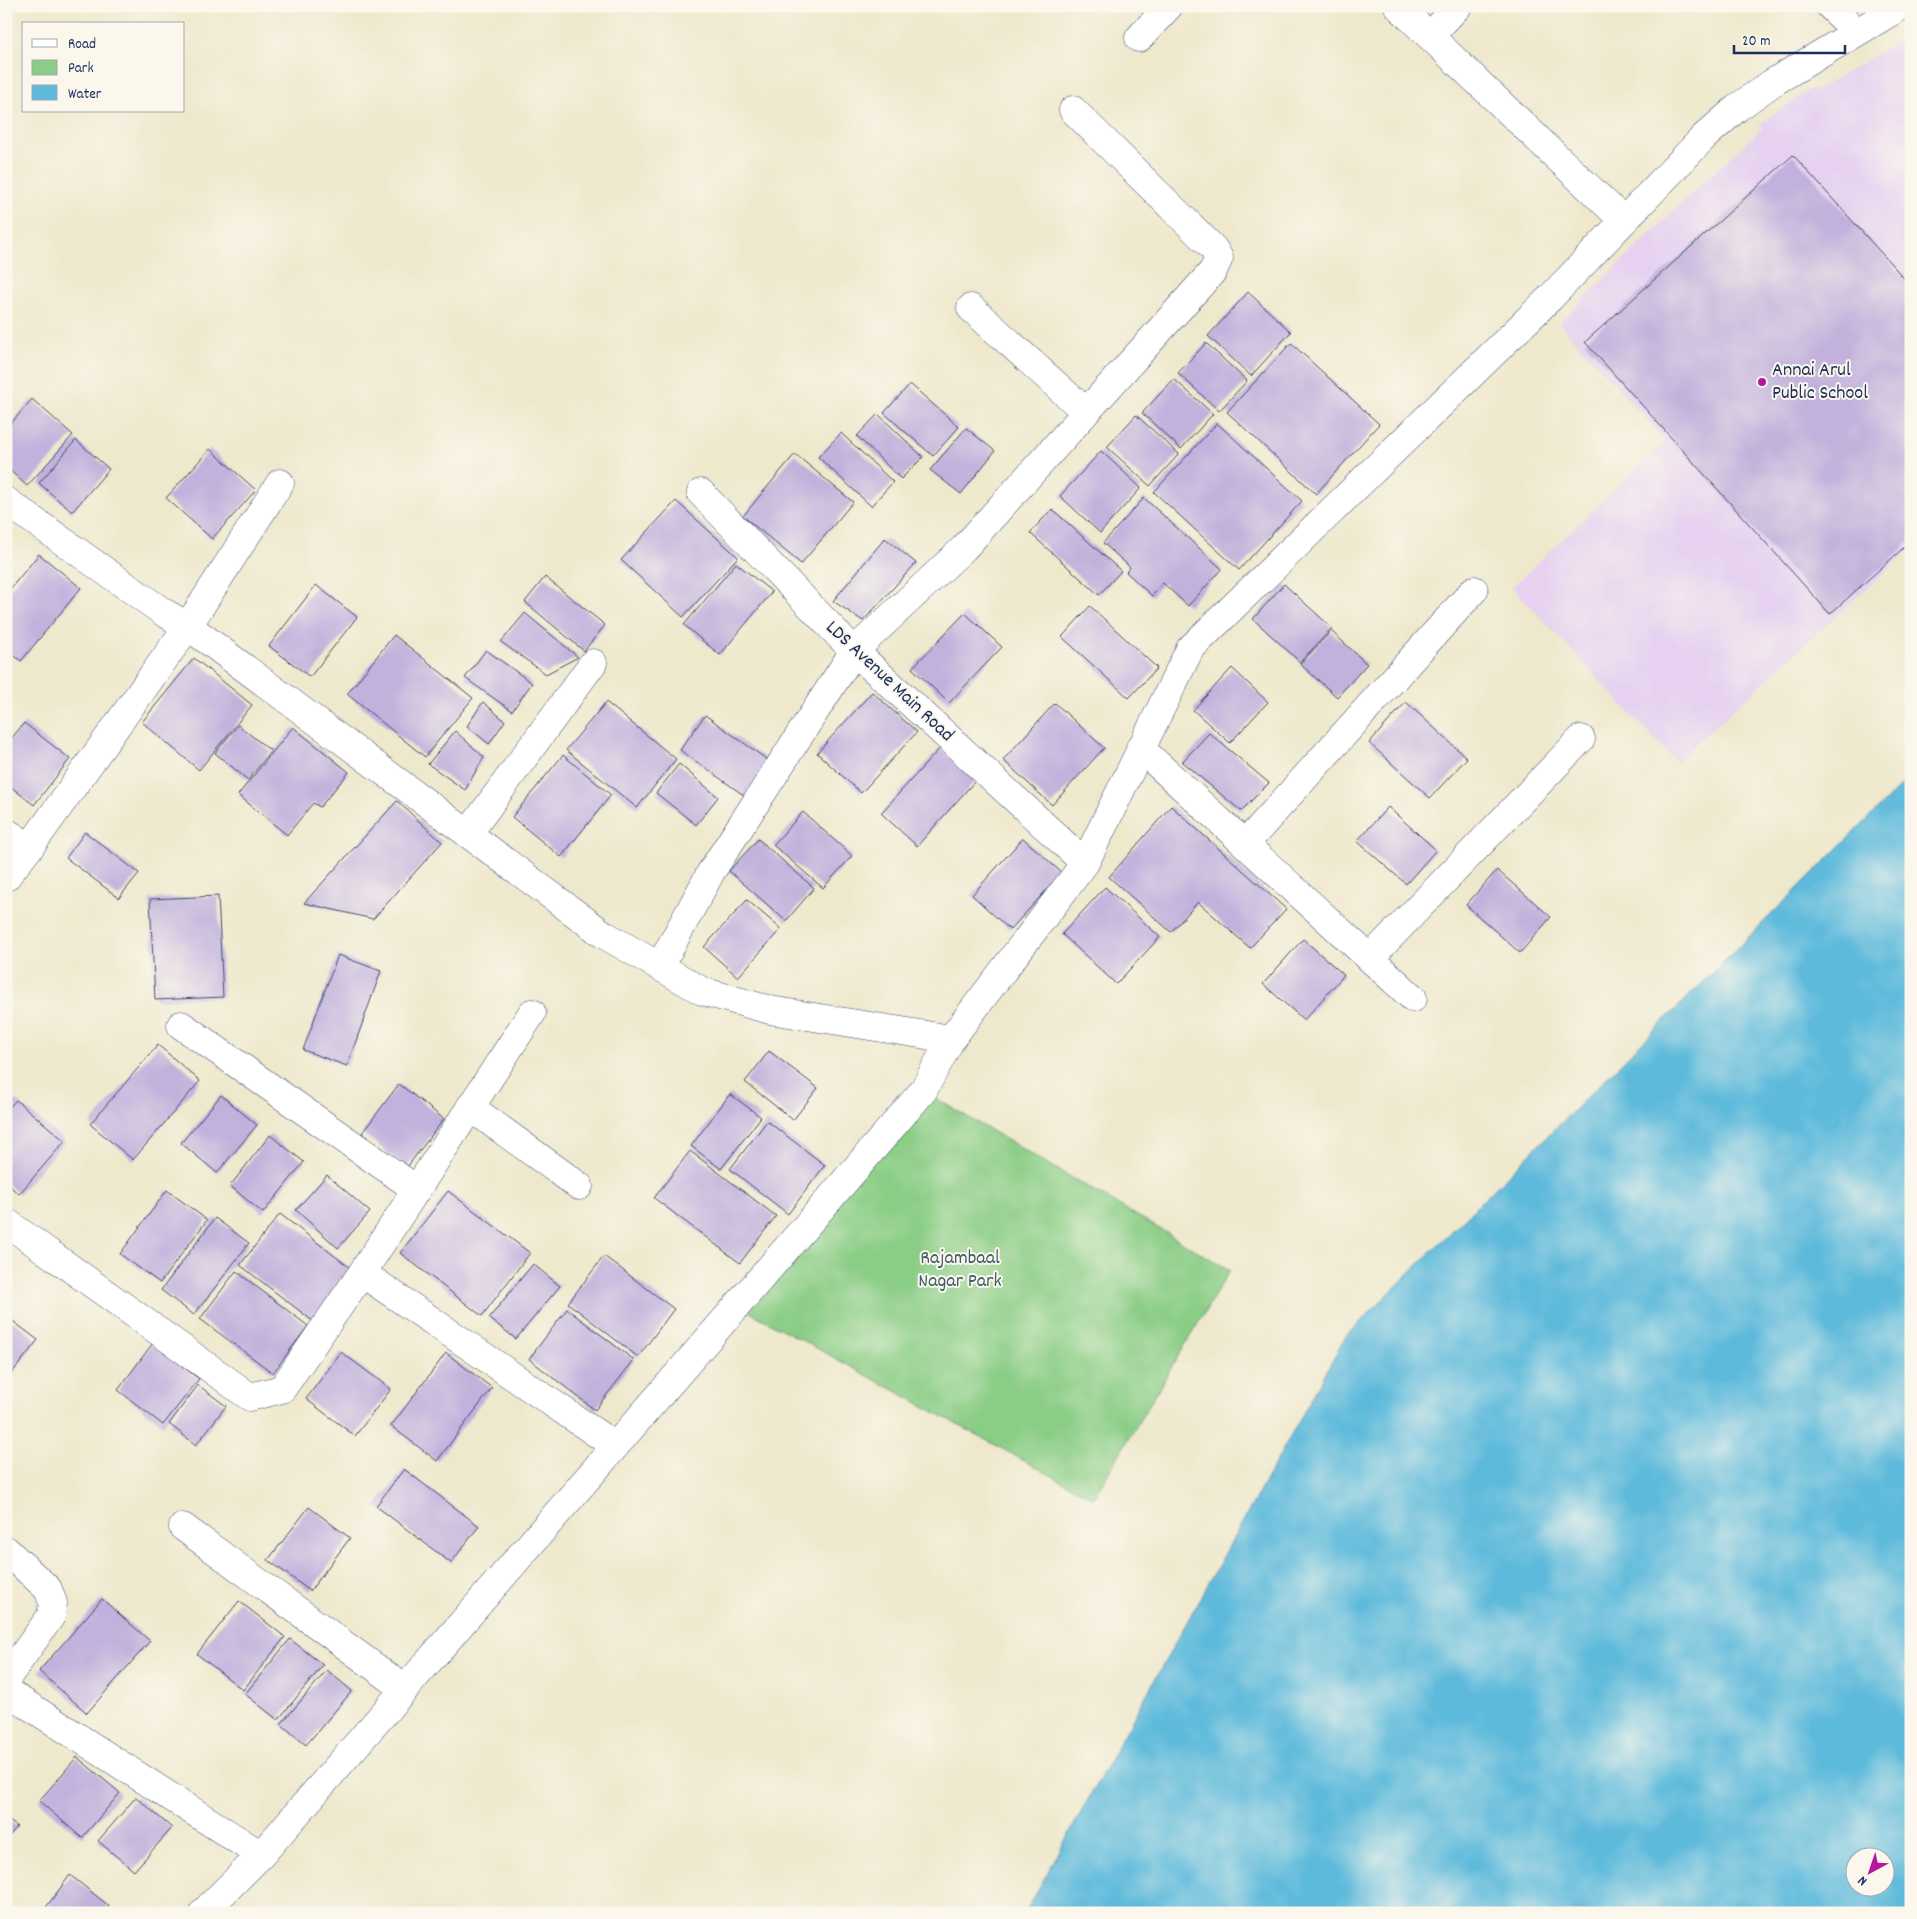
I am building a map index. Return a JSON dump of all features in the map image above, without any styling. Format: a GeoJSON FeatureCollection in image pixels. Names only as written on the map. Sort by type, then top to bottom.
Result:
{"type":"FeatureCollection","features":[{"type":"Feature","properties":{"kind":"street"},"geometry":{"type":"LineString","coordinates":[[1140,38],[1169,6]]}},
{"type":"Feature","properties":{"kind":"street"},"geometry":{"type":"LineString","coordinates":[[1398,6],[1623,220]]}},
{"type":"Feature","properties":{"kind":"street"},"geometry":{"type":"LineString","coordinates":[[1430,36],[1458,6]]}},
{"type":"Feature","properties":{"kind":"street"},"geometry":{"type":"LineString","coordinates":[[1830,6],[1857,32]]}},
{"type":"Feature","properties":{"kind":"street"},"geometry":{"type":"LineString","coordinates":[[203,1913],[261,1855],[923,1091],[951,1039],[1085,863],[1190,649],[1551,297],[1704,137],[1737,108],[1772,83],[1901,6]]}},
{"type":"Feature","properties":{"kind":"street"},"geometry":{"type":"LineString","coordinates":[[660,966],[712,872],[854,651],[964,548],[1213,271],[1218,258],[1213,248],[1073,110]]}},
{"type":"Feature","properties":{"kind":"street"},"geometry":{"type":"LineString","coordinates":[[971,308],[1086,412]]}},
{"type":"Feature","properties":{"kind":"street"},"geometry":{"type":"LineString","coordinates":[[6,877],[30,847],[188,626],[280,482]]}},
{"type":"Feature","properties":{"kind":"street","name":"LDS Avenue Main Road"},"geometry":{"type":"LineString","coordinates":[[701,493],[854,651],[1085,863]]}},
{"type":"Feature","properties":{"kind":"street"},"geometry":{"type":"LineString","coordinates":[[6,501],[163,612],[188,626],[603,934],[702,990],[770,1010],[951,1039]]}},
{"type":"Feature","properties":{"kind":"street"},"geometry":{"type":"LineString","coordinates":[[1245,844],[1474,590]]}},
{"type":"Feature","properties":{"kind":"street"},"geometry":{"type":"LineString","coordinates":[[468,834],[593,663]]}},
{"type":"Feature","properties":{"kind":"street"},"geometry":{"type":"LineString","coordinates":[[1370,958],[1581,739]]}},
{"type":"Feature","properties":{"kind":"street"},"geometry":{"type":"LineString","coordinates":[[1140,748],[1412,998]]}},
{"type":"Feature","properties":{"kind":"street"},"geometry":{"type":"LineString","coordinates":[[6,832],[30,847]]}},
{"type":"Feature","properties":{"kind":"street"},"geometry":{"type":"LineString","coordinates":[[6,1222],[250,1397],[282,1389],[362,1274],[532,1013]]}},
{"type":"Feature","properties":{"kind":"street"},"geometry":{"type":"LineString","coordinates":[[181,1025],[416,1189]]}},
{"type":"Feature","properties":{"kind":"street"},"geometry":{"type":"LineString","coordinates":[[470,1107],[579,1186]]}},
{"type":"Feature","properties":{"kind":"street"},"geometry":{"type":"LineString","coordinates":[[362,1274],[615,1446]]}},
{"type":"Feature","properties":{"kind":"street"},"geometry":{"type":"LineString","coordinates":[[183,1527],[405,1689]]}},
{"type":"Feature","properties":{"kind":"street"},"geometry":{"type":"LineString","coordinates":[[6,1550],[48,1589],[54,1603],[51,1616],[6,1679]]}},
{"type":"Feature","properties":{"kind":"street"},"geometry":{"type":"LineString","coordinates":[[6,1690],[261,1855]]}},
{"type":"Feature","properties":{"kind":"shaded area","name":"Annai Arul Public School"},"geometry":{"type":"Polygon","coordinates":[[[1911,34],[1911,548],[1676,762],[1512,587],[1666,441],[1559,323],[1698,187],[1762,128],[1760,124],[1813,87],[1815,91],[1911,34]]]}},
{"type":"Feature","properties":{"kind":"green space","name":"Rajambaal Nagar Park"},"geometry":{"type":"Polygon","coordinates":[[[923,1091],[1230,1270],[1093,1498],[737,1305],[923,1091]]]}},
{"type":"Feature","properties":{"kind":"water"},"geometry":{"type":"Polygon","coordinates":[[[1911,776],[1911,1913],[1025,1913],[1346,1336],[1911,776]]]}},
{"type":"Feature","properties":{"kind":"building"},"geometry":{"type":"Polygon","coordinates":[[[1793,155],[1911,286],[1911,541],[1830,614],[1585,342],[1793,155]]]}},
{"type":"Feature","properties":{"kind":"building"},"geometry":{"type":"Polygon","coordinates":[[[1248,292],[1291,332],[1251,376],[1208,336],[1248,292]]]}},
{"type":"Feature","properties":{"kind":"building"},"geometry":{"type":"Polygon","coordinates":[[[1206,343],[1247,381],[1219,411],[1178,373],[1206,343]]]}},
{"type":"Feature","properties":{"kind":"building"},"geometry":{"type":"Polygon","coordinates":[[[1291,343],[1379,424],[1316,494],[1227,412],[1291,343]]]}},
{"type":"Feature","properties":{"kind":"building"},"geometry":{"type":"Polygon","coordinates":[[[1174,379],[1213,414],[1181,449],[1142,413],[1174,379]]]}},
{"type":"Feature","properties":{"kind":"building"},"geometry":{"type":"Polygon","coordinates":[[[910,384],[959,427],[933,456],[884,413],[910,384]]]}},
{"type":"Feature","properties":{"kind":"building"},"geometry":{"type":"Polygon","coordinates":[[[32,399],[73,435],[27,486],[6,467],[6,429],[32,399]]]}},
{"type":"Feature","properties":{"kind":"building"},"geometry":{"type":"Polygon","coordinates":[[[878,414],[923,457],[901,479],[857,436],[878,414]]]}},
{"type":"Feature","properties":{"kind":"building"},"geometry":{"type":"Polygon","coordinates":[[[1136,415],[1179,454],[1150,486],[1107,447],[1136,415]]]}},
{"type":"Feature","properties":{"kind":"building"},"geometry":{"type":"Polygon","coordinates":[[[1217,423],[1302,501],[1239,570],[1154,492],[1217,423]]]}},
{"type":"Feature","properties":{"kind":"building"},"geometry":{"type":"Polygon","coordinates":[[[966,428],[995,451],[961,494],[930,470],[966,428]]]}},
{"type":"Feature","properties":{"kind":"building"},"geometry":{"type":"Polygon","coordinates":[[[841,433],[893,482],[871,506],[818,457],[841,433]]]}},
{"type":"Feature","properties":{"kind":"building"},"geometry":{"type":"Polygon","coordinates":[[[76,440],[109,469],[72,512],[39,483],[76,440]]]}},
{"type":"Feature","properties":{"kind":"building"},"geometry":{"type":"Polygon","coordinates":[[[210,449],[256,490],[212,539],[166,498],[210,449]]]}},
{"type":"Feature","properties":{"kind":"building"},"geometry":{"type":"Polygon","coordinates":[[[1101,451],[1141,488],[1100,533],[1060,496],[1101,451]]]}},
{"type":"Feature","properties":{"kind":"building"},"geometry":{"type":"Polygon","coordinates":[[[795,454],[853,502],[801,564],[743,516],[795,454]]]}},
{"type":"Feature","properties":{"kind":"building"},"geometry":{"type":"Polygon","coordinates":[[[1144,498],[1222,569],[1188,606],[1163,583],[1152,596],[1126,572],[1130,567],[1103,543],[1144,498]]]}},
{"type":"Feature","properties":{"kind":"building"},"geometry":{"type":"Polygon","coordinates":[[[676,501],[738,557],[683,617],[621,560],[676,501]]]}},
{"type":"Feature","properties":{"kind":"building"},"geometry":{"type":"Polygon","coordinates":[[[1052,509],[1121,571],[1099,595],[1030,533],[1052,509]]]}},
{"type":"Feature","properties":{"kind":"building"},"geometry":{"type":"Polygon","coordinates":[[[885,538],[916,563],[863,621],[833,601],[885,538]]]}},
{"type":"Feature","properties":{"kind":"building"},"geometry":{"type":"Polygon","coordinates":[[[39,554],[81,588],[21,661],[6,649],[6,594],[39,554]]]}},
{"type":"Feature","properties":{"kind":"building"},"geometry":{"type":"Polygon","coordinates":[[[736,563],[772,592],[720,655],[684,625],[736,563]]]}},
{"type":"Feature","properties":{"kind":"building"},"geometry":{"type":"Polygon","coordinates":[[[545,577],[605,625],[584,651],[525,602],[545,577]]]}},
{"type":"Feature","properties":{"kind":"building"},"geometry":{"type":"Polygon","coordinates":[[[1284,584],[1332,628],[1300,662],[1253,619],[1284,584]]]}},
{"type":"Feature","properties":{"kind":"building"},"geometry":{"type":"Polygon","coordinates":[[[316,585],[357,617],[310,677],[269,646],[316,585]]]}},
{"type":"Feature","properties":{"kind":"building"},"geometry":{"type":"Polygon","coordinates":[[[1090,606],[1157,668],[1129,698],[1062,637],[1090,606]]]}},
{"type":"Feature","properties":{"kind":"building"},"geometry":{"type":"Polygon","coordinates":[[[525,613],[578,657],[546,674],[501,642],[525,613]]]}},
{"type":"Feature","properties":{"kind":"building"},"geometry":{"type":"Polygon","coordinates":[[[965,613],[1002,647],[949,703],[912,668],[965,613]]]}},
{"type":"Feature","properties":{"kind":"building"},"geometry":{"type":"Polygon","coordinates":[[[1331,631],[1367,664],[1337,697],[1300,664],[1331,631]]]}},
{"type":"Feature","properties":{"kind":"building"},"geometry":{"type":"Polygon","coordinates":[[[394,635],[473,698],[425,757],[347,694],[394,635]]]}},
{"type":"Feature","properties":{"kind":"building"},"geometry":{"type":"Polygon","coordinates":[[[486,650],[532,683],[512,711],[465,678],[486,650]]]}},
{"type":"Feature","properties":{"kind":"building"},"geometry":{"type":"Polygon","coordinates":[[[194,658],[252,705],[199,770],[142,722],[194,658]]]}},
{"type":"Feature","properties":{"kind":"building"},"geometry":{"type":"Polygon","coordinates":[[[1232,668],[1268,702],[1230,743],[1193,710],[1232,668]]]}},
{"type":"Feature","properties":{"kind":"building"},"geometry":{"type":"Polygon","coordinates":[[[872,692],[917,732],[861,793],[817,753],[872,692]]]}},
{"type":"Feature","properties":{"kind":"building"},"geometry":{"type":"Polygon","coordinates":[[[483,702],[505,721],[489,744],[467,726],[483,702]]]}},
{"type":"Feature","properties":{"kind":"building"},"geometry":{"type":"Polygon","coordinates":[[[606,702],[676,759],[637,808],[566,750],[606,702]]]}},
{"type":"Feature","properties":{"kind":"building"},"geometry":{"type":"Polygon","coordinates":[[[1406,702],[1467,758],[1430,798],[1369,743],[1406,702]]]}},
{"type":"Feature","properties":{"kind":"building"},"geometry":{"type":"Polygon","coordinates":[[[1055,703],[1104,748],[1052,805],[1003,760],[1055,703]]]}},
{"type":"Feature","properties":{"kind":"building"},"geometry":{"type":"Polygon","coordinates":[[[705,715],[769,761],[745,796],[680,750],[705,715]]]}},
{"type":"Feature","properties":{"kind":"building"},"geometry":{"type":"Polygon","coordinates":[[[24,723],[70,759],[34,805],[6,783],[6,745],[24,723]]]}},
{"type":"Feature","properties":{"kind":"building"},"geometry":{"type":"Polygon","coordinates":[[[238,725],[271,751],[248,780],[215,753],[238,725]]]}},
{"type":"Feature","properties":{"kind":"building"},"geometry":{"type":"Polygon","coordinates":[[[293,727],[349,772],[320,807],[313,803],[287,835],[238,795],[293,727]]]}},
{"type":"Feature","properties":{"kind":"building"},"geometry":{"type":"Polygon","coordinates":[[[455,731],[484,757],[465,790],[428,764],[455,731]]]}},
{"type":"Feature","properties":{"kind":"building"},"geometry":{"type":"Polygon","coordinates":[[[1209,733],[1269,783],[1241,811],[1182,762],[1209,733]]]}},
{"type":"Feature","properties":{"kind":"building"},"geometry":{"type":"Polygon","coordinates":[[[940,748],[975,781],[917,846],[881,813],[940,748]]]}},
{"type":"Feature","properties":{"kind":"building"},"geometry":{"type":"Polygon","coordinates":[[[563,755],[611,795],[561,857],[512,817],[563,755]]]}},
{"type":"Feature","properties":{"kind":"building"},"geometry":{"type":"Polygon","coordinates":[[[679,764],[718,797],[696,825],[656,793],[679,764]]]}},
{"type":"Feature","properties":{"kind":"building"},"geometry":{"type":"Polygon","coordinates":[[[397,801],[442,842],[373,919],[304,903],[397,801]]]}},
{"type":"Feature","properties":{"kind":"building"},"geometry":{"type":"Polygon","coordinates":[[[1171,806],[1286,909],[1250,948],[1198,902],[1171,932],[1109,877],[1171,806]]]}},
{"type":"Feature","properties":{"kind":"building"},"geometry":{"type":"Polygon","coordinates":[[[1388,807],[1436,850],[1406,884],[1357,841],[1388,807]]]}},
{"type":"Feature","properties":{"kind":"building"},"geometry":{"type":"Polygon","coordinates":[[[803,812],[852,856],[823,888],[773,845],[803,812]]]}},
{"type":"Feature","properties":{"kind":"building"},"geometry":{"type":"Polygon","coordinates":[[[85,832],[139,873],[119,898],[66,858],[85,832]]]}},
{"type":"Feature","properties":{"kind":"building"},"geometry":{"type":"Polygon","coordinates":[[[1023,838],[1062,873],[1010,930],[972,895],[1023,838]]]}},
{"type":"Feature","properties":{"kind":"building"},"geometry":{"type":"Polygon","coordinates":[[[758,839],[814,888],[786,921],[729,871],[758,839]]]}},
{"type":"Feature","properties":{"kind":"building"},"geometry":{"type":"Polygon","coordinates":[[[1497,870],[1551,917],[1520,953],[1466,905],[1497,870]]]}},
{"type":"Feature","properties":{"kind":"building"},"geometry":{"type":"Polygon","coordinates":[[[1105,887],[1160,937],[1116,984],[1062,934],[1105,887]]]}},
{"type":"Feature","properties":{"kind":"building"},"geometry":{"type":"Polygon","coordinates":[[[218,896],[223,997],[155,1000],[150,899],[218,896]]]}},
{"type":"Feature","properties":{"kind":"building"},"geometry":{"type":"Polygon","coordinates":[[[747,900],[781,929],[738,977],[704,947],[747,900]]]}},
{"type":"Feature","properties":{"kind":"building"},"geometry":{"type":"Polygon","coordinates":[[[1303,939],[1344,975],[1304,1020],[1263,984],[1303,939]]]}},
{"type":"Feature","properties":{"kind":"building"},"geometry":{"type":"Polygon","coordinates":[[[338,955],[381,971],[347,1066],[303,1050],[338,955]]]}},
{"type":"Feature","properties":{"kind":"building"},"geometry":{"type":"Polygon","coordinates":[[[158,1045],[200,1081],[133,1160],[90,1124],[158,1045]]]}},
{"type":"Feature","properties":{"kind":"building"},"geometry":{"type":"Polygon","coordinates":[[[769,1051],[818,1088],[793,1120],[745,1082],[769,1051]]]}},
{"type":"Feature","properties":{"kind":"building"},"geometry":{"type":"Polygon","coordinates":[[[399,1084],[444,1119],[407,1167],[362,1133],[399,1084]]]}},
{"type":"Feature","properties":{"kind":"building"},"geometry":{"type":"Polygon","coordinates":[[[730,1094],[761,1117],[721,1169],[691,1146],[730,1094]]]}},
{"type":"Feature","properties":{"kind":"building"},"geometry":{"type":"Polygon","coordinates":[[[221,1095],[257,1125],[217,1173],[181,1143],[221,1095]]]}},
{"type":"Feature","properties":{"kind":"building"},"geometry":{"type":"Polygon","coordinates":[[[16,1100],[65,1141],[19,1194],[6,1183],[6,1111],[16,1100]]]}},
{"type":"Feature","properties":{"kind":"building"},"geometry":{"type":"Polygon","coordinates":[[[767,1121],[825,1165],[788,1214],[730,1169],[767,1121]]]}},
{"type":"Feature","properties":{"kind":"building"},"geometry":{"type":"Polygon","coordinates":[[[270,1135],[304,1162],[263,1213],[230,1186],[270,1135]]]}},
{"type":"Feature","properties":{"kind":"building"},"geometry":{"type":"Polygon","coordinates":[[[690,1151],[776,1216],[740,1263],[654,1198],[690,1151]]]}},
{"type":"Feature","properties":{"kind":"building"},"geometry":{"type":"Polygon","coordinates":[[[327,1175],[370,1212],[338,1248],[296,1210],[327,1175]]]}},
{"type":"Feature","properties":{"kind":"building"},"geometry":{"type":"Polygon","coordinates":[[[167,1190],[207,1220],[160,1283],[120,1254],[167,1190]]]}},
{"type":"Feature","properties":{"kind":"building"},"geometry":{"type":"Polygon","coordinates":[[[448,1191],[530,1253],[482,1316],[400,1253],[448,1191]]]}},
{"type":"Feature","properties":{"kind":"building"},"geometry":{"type":"Polygon","coordinates":[[[280,1214],[357,1273],[318,1325],[240,1265],[280,1214]]]}},
{"type":"Feature","properties":{"kind":"building"},"geometry":{"type":"Polygon","coordinates":[[[215,1218],[249,1243],[194,1315],[161,1290],[215,1218]]]}},
{"type":"Feature","properties":{"kind":"building"},"geometry":{"type":"Polygon","coordinates":[[[604,1256],[674,1309],[638,1357],[568,1303],[604,1256]]]}},
{"type":"Feature","properties":{"kind":"building"},"geometry":{"type":"Polygon","coordinates":[[[533,1264],[560,1286],[516,1339],[489,1318],[533,1264]]]}},
{"type":"Feature","properties":{"kind":"building"},"geometry":{"type":"Polygon","coordinates":[[[236,1271],[308,1326],[273,1373],[200,1319],[236,1271]]]}},
{"type":"Feature","properties":{"kind":"building"},"geometry":{"type":"Polygon","coordinates":[[[567,1309],[634,1360],[595,1410],[529,1359],[567,1309]]]}},
{"type":"Feature","properties":{"kind":"building"},"geometry":{"type":"Polygon","coordinates":[[[6,1316],[38,1340],[8,1378],[6,1377],[6,1316]]]}},
{"type":"Feature","properties":{"kind":"building"},"geometry":{"type":"Polygon","coordinates":[[[153,1343],[199,1379],[163,1425],[118,1390],[153,1343]]]}},
{"type":"Feature","properties":{"kind":"building"},"geometry":{"type":"Polygon","coordinates":[[[341,1352],[391,1389],[355,1436],[306,1399],[341,1352]]]}},
{"type":"Feature","properties":{"kind":"building"},"geometry":{"type":"Polygon","coordinates":[[[446,1353],[492,1388],[437,1461],[391,1426],[446,1353]]]}},
{"type":"Feature","properties":{"kind":"building"},"geometry":{"type":"Polygon","coordinates":[[[198,1385],[226,1406],[196,1445],[169,1424],[198,1385]]]}},
{"type":"Feature","properties":{"kind":"building"},"geometry":{"type":"Polygon","coordinates":[[[404,1469],[479,1526],[451,1563],[376,1506],[404,1469]]]}},
{"type":"Feature","properties":{"kind":"building"},"geometry":{"type":"Polygon","coordinates":[[[309,1507],[350,1538],[310,1591],[268,1560],[309,1507]]]}},
{"type":"Feature","properties":{"kind":"building"},"geometry":{"type":"Polygon","coordinates":[[[102,1599],[150,1641],[87,1713],[39,1671],[102,1599]]]}},
{"type":"Feature","properties":{"kind":"building"},"geometry":{"type":"Polygon","coordinates":[[[239,1601],[285,1637],[243,1690],[197,1654],[239,1601]]]}},
{"type":"Feature","properties":{"kind":"building"},"geometry":{"type":"Polygon","coordinates":[[[290,1639],[323,1665],[278,1720],[245,1694],[290,1639]]]}},
{"type":"Feature","properties":{"kind":"building"},"geometry":{"type":"Polygon","coordinates":[[[327,1670],[352,1691],[306,1745],[281,1724],[327,1670]]]}},
{"type":"Feature","properties":{"kind":"building"},"geometry":{"type":"Polygon","coordinates":[[[77,1757],[120,1793],[82,1838],[39,1801],[77,1757]]]}},
{"type":"Feature","properties":{"kind":"building"},"geometry":{"type":"Polygon","coordinates":[[[136,1797],[172,1828],[134,1871],[98,1841],[136,1797]]]}},
{"type":"Feature","properties":{"kind":"building"},"geometry":{"type":"Polygon","coordinates":[[[6,1818],[17,1827],[6,1840],[6,1818]]]}},
{"type":"Feature","properties":{"kind":"building"},"geometry":{"type":"Polygon","coordinates":[[[70,1875],[109,1906],[103,1913],[48,1913],[44,1910],[70,1875]]]}},
{"type":"Feature","properties":{"kind":"place","name":"Annai Arul Public School"},"geometry":{"type":"Point","coordinates":[1762,382]}}]}
